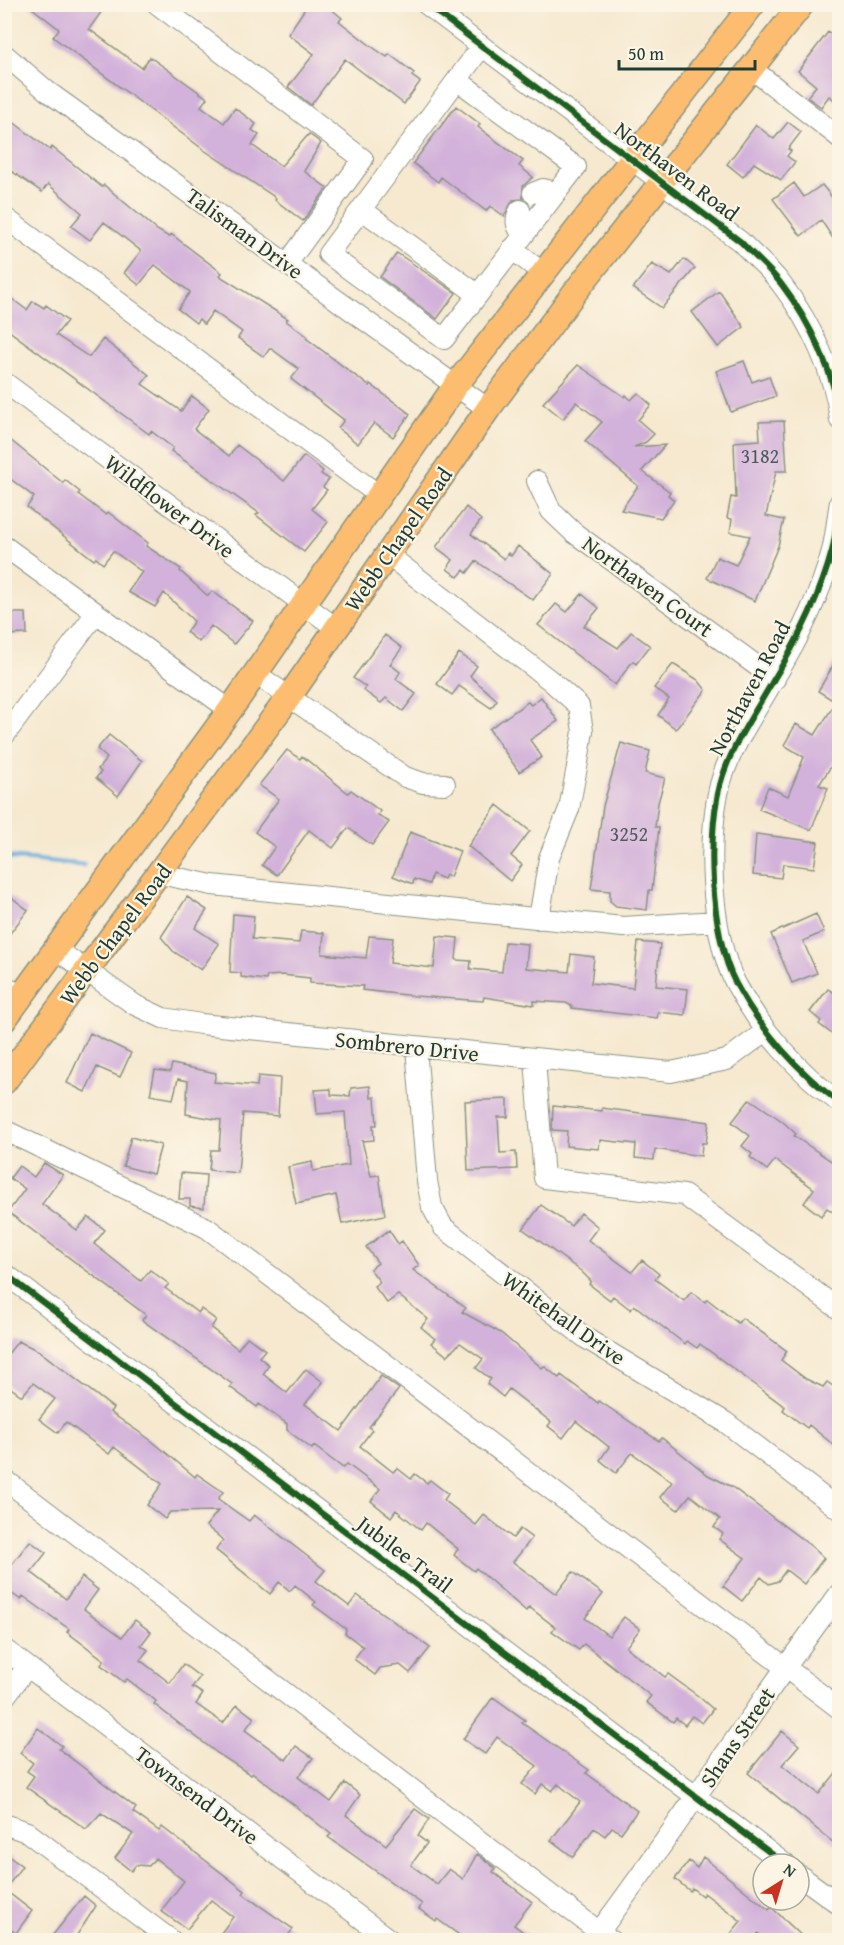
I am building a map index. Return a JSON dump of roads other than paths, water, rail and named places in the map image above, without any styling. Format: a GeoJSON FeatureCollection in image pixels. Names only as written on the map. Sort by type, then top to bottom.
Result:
{"type":"FeatureCollection","features":[{"type":"Feature","properties":{"kind":"main road","name":"Webb Chapel Road"},"geometry":{"type":"LineString","coordinates":[[4,1020],[13,991],[57,950],[256,674],[456,385],[753,4]]}},
{"type":"Feature","properties":{"kind":"main road","name":"Webb Chapel Road"},"geometry":{"type":"LineString","coordinates":[[4,1082],[160,874],[288,697],[488,409],[575,292],[664,182],[802,4]]}},
{"type":"Feature","properties":{"kind":"street"},"geometry":{"type":"LineString","coordinates":[[157,4],[363,159],[288,264]]}},
{"type":"Feature","properties":{"kind":"street","name":"Northaven Road"},"geometry":{"type":"LineString","coordinates":[[426,4],[741,242],[782,284],[807,323],[828,373],[840,420]]}},
{"type":"Feature","properties":{"kind":"street"},"geometry":{"type":"LineString","coordinates":[[458,80],[576,167],[444,339],[328,254],[482,46]]}},
{"type":"Feature","properties":{"kind":"street","name":"Talisman Drive"},"geometry":{"type":"LineString","coordinates":[[4,54],[47,91],[488,409]]}},
{"type":"Feature","properties":{"kind":"street"},"geometry":{"type":"LineString","coordinates":[[752,69],[840,138]]}},
{"type":"Feature","properties":{"kind":"street"},"geometry":{"type":"LineString","coordinates":[[533,193],[543,189],[556,192]]}},
{"type":"Feature","properties":{"kind":"street"},"geometry":{"type":"LineString","coordinates":[[361,209],[477,294]]}},
{"type":"Feature","properties":{"kind":"street"},"geometry":{"type":"LineString","coordinates":[[520,210],[516,216],[517,242],[544,274]]}},
{"type":"Feature","properties":{"kind":"street"},"geometry":{"type":"LineString","coordinates":[[4,217],[380,496]]}},
{"type":"Feature","properties":{"kind":"street","name":"Wildflower Drive"},"geometry":{"type":"LineString","coordinates":[[4,382],[336,628]]}},
{"type":"Feature","properties":{"kind":"street","name":"Northaven Court"},"geometry":{"type":"LineString","coordinates":[[537,481],[551,511],[573,532],[775,679]]}},
{"type":"Feature","properties":{"kind":"street","name":"Northaven Road"},"geometry":{"type":"LineString","coordinates":[[840,502],[836,552],[811,610],[775,679],[743,729],[723,777],[715,813],[711,863],[717,921],[735,983],[766,1031],[813,1084],[840,1103]]}},
{"type":"Feature","properties":{"kind":"street"},"geometry":{"type":"LineString","coordinates":[[4,546],[230,710]]}},
{"type":"Feature","properties":{"kind":"street"},"geometry":{"type":"LineString","coordinates":[[388,555],[551,681],[579,706],[583,731],[578,762],[569,809],[549,858],[539,919]]}},
{"type":"Feature","properties":{"kind":"street"},"geometry":{"type":"LineString","coordinates":[[4,736],[96,613]]}},
{"type":"Feature","properties":{"kind":"street"},"geometry":{"type":"LineString","coordinates":[[256,674],[405,777],[423,783],[445,784]]}},
{"type":"Feature","properties":{"kind":"street"},"geometry":{"type":"LineString","coordinates":[[160,874],[212,885],[623,927],[717,921]]}},
{"type":"Feature","properties":{"kind":"street","name":"Sombrero Drive"},"geometry":{"type":"LineString","coordinates":[[57,950],[135,1005],[163,1018],[416,1047],[671,1072],[727,1060],[766,1031]]}},
{"type":"Feature","properties":{"kind":"street","name":"Whitehall Drive"},"geometry":{"type":"LineString","coordinates":[[416,1047],[427,1181],[432,1206],[443,1227],[586,1339],[725,1422],[840,1510]]}},
{"type":"Feature","properties":{"kind":"street"},"geometry":{"type":"LineString","coordinates":[[535,1059],[544,1178],[684,1195],[840,1310]]}},
{"type":"Feature","properties":{"kind":"street"},"geometry":{"type":"LineString","coordinates":[[4,1130],[207,1228],[840,1709]]}},
{"type":"Feature","properties":{"kind":"street","name":"Jubilee Trail"},"geometry":{"type":"LineString","coordinates":[[4,1273],[769,1852]]}},
{"type":"Feature","properties":{"kind":"street"},"geometry":{"type":"LineString","coordinates":[[4,1479],[601,1938]]}},
{"type":"Feature","properties":{"kind":"street","name":"Shans Street"},"geometry":{"type":"LineString","coordinates":[[601,1938],[784,1667],[840,1593]]}},
{"type":"Feature","properties":{"kind":"street","name":"Townsend Drive"},"geometry":{"type":"LineString","coordinates":[[4,1649],[390,1941]]}},
{"type":"Feature","properties":{"kind":"street"},"geometry":{"type":"LineString","coordinates":[[4,1698],[27,1666]]}},
{"type":"Feature","properties":{"kind":"street"},"geometry":{"type":"LineString","coordinates":[[4,1824],[27,1832],[171,1941]]}},
{"type":"Feature","properties":{"kind":"street"},"geometry":{"type":"LineString","coordinates":[[811,1884],[840,1905]]}},
{"type":"Feature","properties":{"kind":"waterway"},"geometry":{"type":"LineString","coordinates":[[4,857],[83,865]]}}]}
